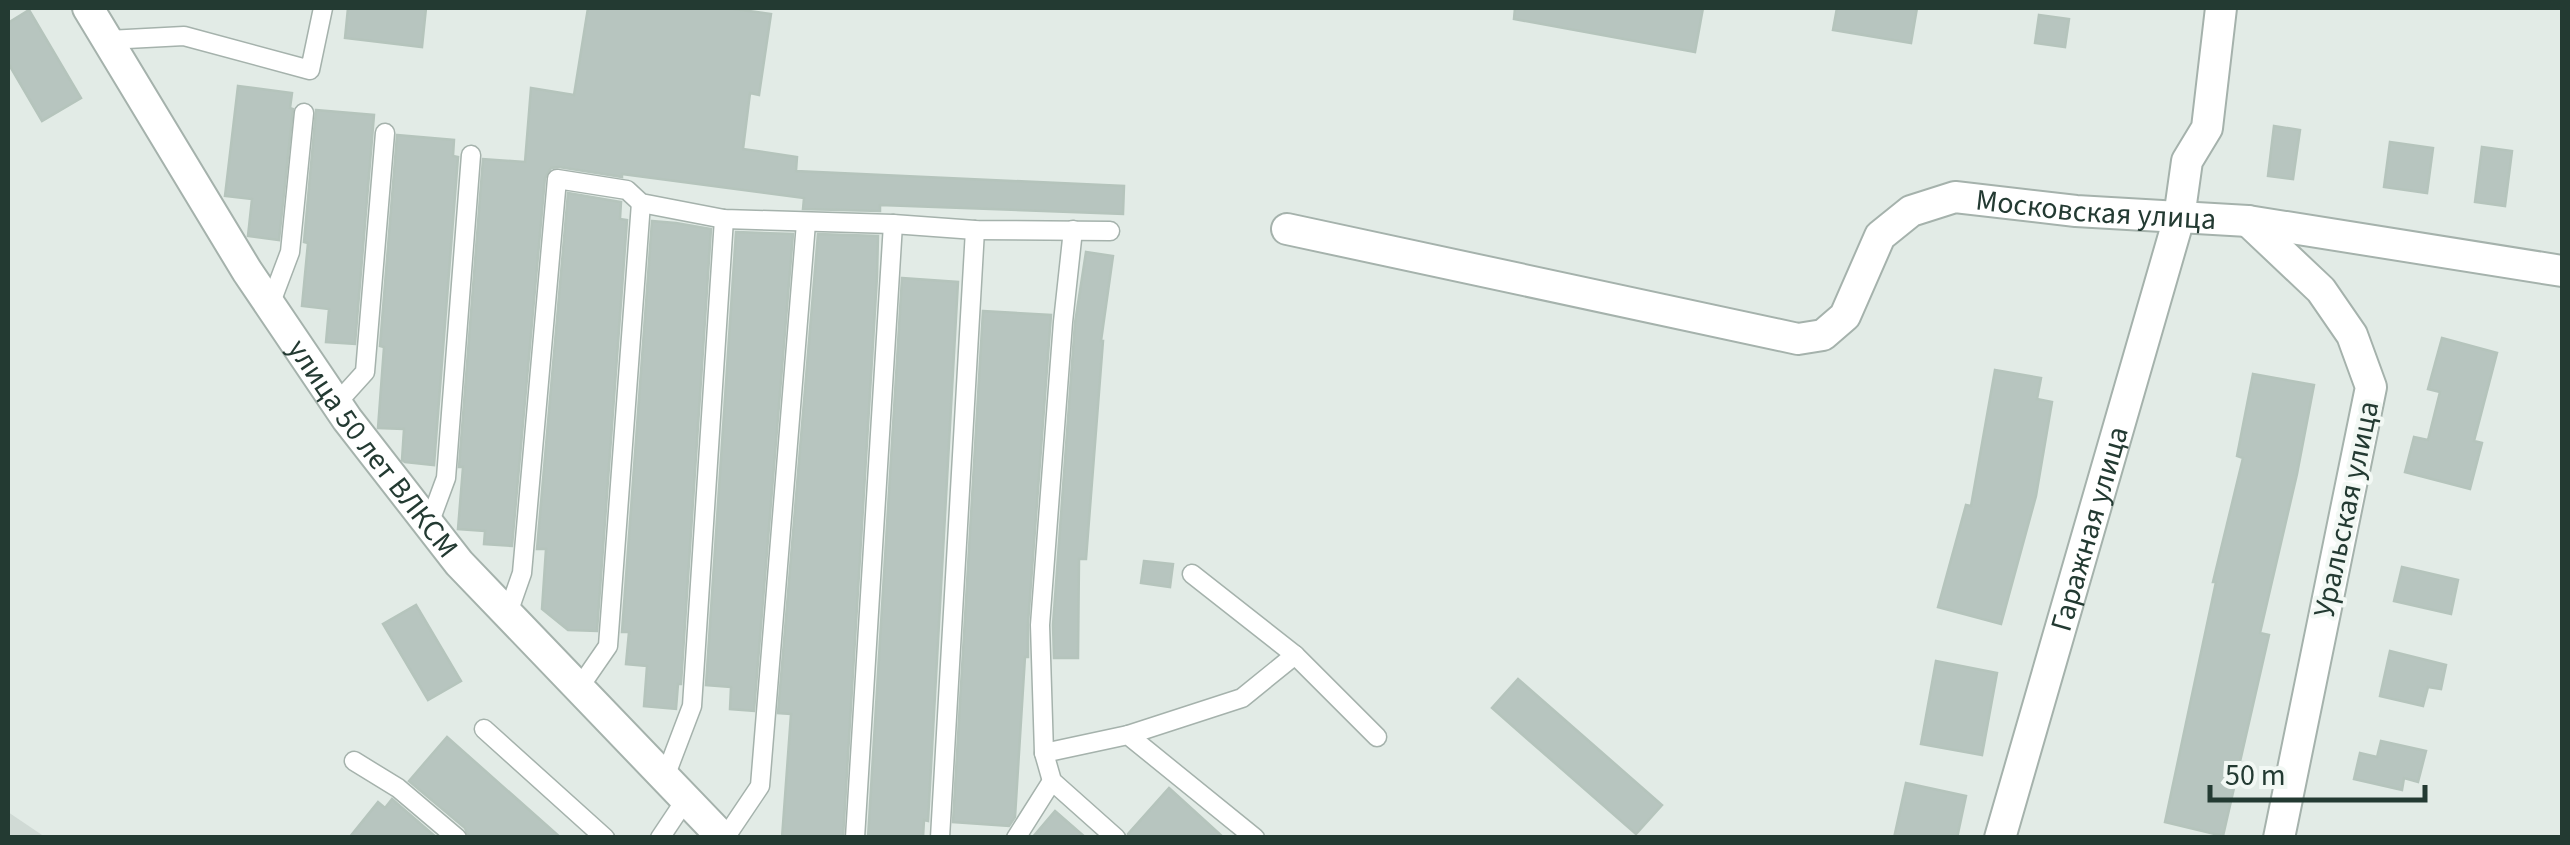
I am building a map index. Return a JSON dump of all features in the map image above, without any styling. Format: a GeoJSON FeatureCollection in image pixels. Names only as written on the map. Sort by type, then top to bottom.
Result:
{"type":"FeatureCollection","features":[{"type":"Feature","properties":{"kind":"street","name":"улица 50 лет ВЛКСМ"},"geometry":{"type":"LineString","coordinates":[[88,8],[270,305],[337,403],[429,524],[460,563],[724,838]]}},
{"type":"Feature","properties":{"kind":"street","name":"Гаражная улица"},"geometry":{"type":"LineString","coordinates":[[2000,838],[2180,218],[2187,161],[2207,128],[2221,8]]}},
{"type":"Feature","properties":{"kind":"street","name":"Московская улица"},"geometry":{"type":"LineString","coordinates":[[1287,230],[1798,339],[1823,335],[1845,316],[1880,236],[1911,211],[1955,196],[2076,211],[2248,222],[2562,271]]}},
{"type":"Feature","properties":{"kind":"street","name":"Уральская улица"},"geometry":{"type":"LineString","coordinates":[[2248,222],[2321,290],[2352,335],[2371,387],[2278,838]]}},
{"type":"Feature","properties":{"kind":"lane"},"geometry":{"type":"LineString","coordinates":[[108,40],[184,36],[310,70],[323,8]]}},
{"type":"Feature","properties":{"kind":"lane"},"geometry":{"type":"LineString","coordinates":[[270,305],[290,252],[304,114]]}},
{"type":"Feature","properties":{"kind":"lane"},"geometry":{"type":"LineString","coordinates":[[337,403],[366,372],[385,133]]}},
{"type":"Feature","properties":{"kind":"lane"},"geometry":{"type":"LineString","coordinates":[[429,524],[446,478],[470,156]]}},
{"type":"Feature","properties":{"kind":"lane"},"geometry":{"type":"LineString","coordinates":[[508,614],[522,573],[557,178],[627,190],[642,203],[724,220],[1110,231]]}},
{"type":"Feature","properties":{"kind":"lane"},"geometry":{"type":"LineString","coordinates":[[579,688],[608,646],[642,203]]}},
{"type":"Feature","properties":{"kind":"lane"},"geometry":{"type":"LineString","coordinates":[[660,838],[692,706],[724,220]]}},
{"type":"Feature","properties":{"kind":"lane"},"geometry":{"type":"LineString","coordinates":[[724,838],[760,786],[806,222]]}},
{"type":"Feature","properties":{"kind":"lane"},"geometry":{"type":"LineString","coordinates":[[855,838],[893,224]]}},
{"type":"Feature","properties":{"kind":"lane"},"geometry":{"type":"LineString","coordinates":[[940,838],[975,230]]}},
{"type":"Feature","properties":{"kind":"lane"},"geometry":{"type":"LineString","coordinates":[[1073,230],[1040,625],[1044,753],[1052,780],[1116,838]]}},
{"type":"Feature","properties":{"kind":"lane"},"geometry":{"type":"LineString","coordinates":[[1192,574],[1295,656],[1377,737]]}},
{"type":"Feature","properties":{"kind":"lane"},"geometry":{"type":"LineString","coordinates":[[1044,753],[1128,735],[1242,698],[1295,656]]}},
{"type":"Feature","properties":{"kind":"lane"},"geometry":{"type":"LineString","coordinates":[[484,730],[605,838]]}},
{"type":"Feature","properties":{"kind":"lane"},"geometry":{"type":"LineString","coordinates":[[1128,735],[1255,838]]}},
{"type":"Feature","properties":{"kind":"lane"},"geometry":{"type":"LineString","coordinates":[[354,761],[398,788],[456,838]]}},
{"type":"Feature","properties":{"kind":"lane"},"geometry":{"type":"LineString","coordinates":[[1016,838],[1052,780]]}},
{"type":"Feature","properties":{"kind":"shaded area"},"geometry":{"type":"Polygon","coordinates":[[[8,812],[45,837],[8,837],[8,812]]]}},
{"type":"Feature","properties":{"kind":"building"},"geometry":{"type":"Polygon","coordinates":[[[348,8],[426,8],[422,47],[345,38],[348,8]]]}},
{"type":"Feature","properties":{"kind":"building"},"geometry":{"type":"Polygon","coordinates":[[[588,8],[727,8],[771,14],[759,95],[750,93],[743,149],[797,157],[796,171],[1124,186],[1123,214],[880,205],[880,211],[803,209],[804,198],[551,168],[545,178],[512,546],[484,544],[485,531],[458,529],[463,467],[459,467],[483,159],[525,162],[531,88],[574,95],[588,8]]]}},
{"type":"Feature","properties":{"kind":"building"},"geometry":{"type":"Polygon","coordinates":[[[1515,8],[1703,8],[1695,52],[1514,19],[1515,8]]]}},
{"type":"Feature","properties":{"kind":"building"},"geometry":{"type":"Polygon","coordinates":[[[1837,8],[1917,8],[1911,43],[1833,30],[1837,8]]]}},
{"type":"Feature","properties":{"kind":"building"},"geometry":{"type":"Polygon","coordinates":[[[29,10],[81,98],[42,121],[8,63],[8,23],[29,10]]]}},
{"type":"Feature","properties":{"kind":"building"},"geometry":{"type":"Polygon","coordinates":[[[2039,15],[2069,19],[2065,47],[2035,43],[2039,15]]]}},
{"type":"Feature","properties":{"kind":"building"},"geometry":{"type":"Polygon","coordinates":[[[238,86],[292,93],[279,240],[248,236],[252,199],[225,196],[238,86]]]}},
{"type":"Feature","properties":{"kind":"building"},"geometry":{"type":"Polygon","coordinates":[[[316,110],[374,115],[355,344],[326,342],[329,309],[302,306],[316,110]]]}},
{"type":"Feature","properties":{"kind":"building"},"geometry":{"type":"Polygon","coordinates":[[[2274,126],[2300,130],[2293,179],[2268,176],[2274,126]]]}},
{"type":"Feature","properties":{"kind":"building"},"geometry":{"type":"Polygon","coordinates":[[[397,135],[454,140],[453,156],[458,157],[434,465],[402,460],[404,429],[378,428],[384,347],[380,346],[397,135]]]}},
{"type":"Feature","properties":{"kind":"building"},"geometry":{"type":"Polygon","coordinates":[[[2390,142],[2433,148],[2427,193],[2384,187],[2390,142]]]}},
{"type":"Feature","properties":{"kind":"building"},"geometry":{"type":"Polygon","coordinates":[[[2482,147],[2512,151],[2505,206],[2475,202],[2482,147]]]}},
{"type":"Feature","properties":{"kind":"building"},"geometry":{"type":"Polygon","coordinates":[[[568,193],[621,202],[620,219],[627,220],[597,631],[568,630],[542,609],[546,549],[537,549],[568,193]]]}},
{"type":"Feature","properties":{"kind":"building"},"geometry":{"type":"Polygon","coordinates":[[[652,221],[711,229],[681,684],[676,709],[644,706],[647,666],[626,664],[629,632],[622,632],[652,221]]]}},
{"type":"Feature","properties":{"kind":"building"},"geometry":{"type":"Polygon","coordinates":[[[736,232],[793,234],[754,711],[730,709],[731,687],[706,685],[736,232]]]}},
{"type":"Feature","properties":{"kind":"building"},"geometry":{"type":"Polygon","coordinates":[[[818,234],[878,236],[877,277],[843,838],[782,838],[791,714],[778,713],[818,234]]]}},
{"type":"Feature","properties":{"kind":"building"},"geometry":{"type":"Polygon","coordinates":[[[1086,252],[1113,256],[1101,341],[1086,559],[1079,559],[1078,658],[1054,658],[1053,625],[1075,323],[1086,252]]]}},
{"type":"Feature","properties":{"kind":"building"},"geometry":{"type":"Polygon","coordinates":[[[902,278],[958,282],[928,821],[924,820],[923,838],[868,838],[902,278]]]}},
{"type":"Feature","properties":{"kind":"building"},"geometry":{"type":"Polygon","coordinates":[[[983,311],[1051,315],[1015,817],[1009,826],[953,822],[983,311]]]}},
{"type":"Feature","properties":{"kind":"building"},"geometry":{"type":"Polygon","coordinates":[[[2442,338],[2497,353],[2474,441],[2482,443],[2470,489],[2405,472],[2414,437],[2428,440],[2440,392],[2428,389],[2442,338]]]}},
{"type":"Feature","properties":{"kind":"building"},"geometry":{"type":"Polygon","coordinates":[[[1995,370],[2041,378],[2037,399],[2052,402],[2036,496],[2001,624],[1938,607],[1966,505],[1971,506],[1995,370]]]}},
{"type":"Feature","properties":{"kind":"building"},"geometry":{"type":"Polygon","coordinates":[[[2253,374],[2314,385],[2260,633],[2269,635],[2223,836],[2165,822],[2213,582],[2243,458],[2237,456],[2253,374]]]}},
{"type":"Feature","properties":{"kind":"building"},"geometry":{"type":"Polygon","coordinates":[[[1144,561],[1173,564],[1170,587],[1141,583],[1144,561]]]}},
{"type":"Feature","properties":{"kind":"building"},"geometry":{"type":"Polygon","coordinates":[[[2402,567],[2458,580],[2451,614],[2394,601],[2402,567]]]}},
{"type":"Feature","properties":{"kind":"building"},"geometry":{"type":"Polygon","coordinates":[[[416,605],[461,681],[428,700],[383,624],[416,605]]]}},
{"type":"Feature","properties":{"kind":"building"},"geometry":{"type":"Polygon","coordinates":[[[2390,651],[2446,665],[2441,689],[2428,687],[2423,706],[2380,696],[2390,651]]]}},
{"type":"Feature","properties":{"kind":"building"},"geometry":{"type":"Polygon","coordinates":[[[1936,661],[1997,673],[1982,755],[1921,744],[1936,661]]]}},
{"type":"Feature","properties":{"kind":"building"},"geometry":{"type":"Polygon","coordinates":[[[1518,679],[1662,805],[1636,834],[1492,708],[1518,679]]]}},
{"type":"Feature","properties":{"kind":"building"},"geometry":{"type":"Polygon","coordinates":[[[447,737],[561,838],[469,838],[465,828],[409,781],[447,737]]]}},
{"type":"Feature","properties":{"kind":"building"},"geometry":{"type":"Polygon","coordinates":[[[2381,741],[2426,751],[2418,782],[2404,778],[2402,790],[2354,779],[2360,753],[2377,757],[2381,741]]]}},
{"type":"Feature","properties":{"kind":"building"},"geometry":{"type":"Polygon","coordinates":[[[1906,783],[1966,796],[1957,838],[1894,838],[1906,783]]]}},
{"type":"Feature","properties":{"kind":"building"},"geometry":{"type":"Polygon","coordinates":[[[1169,788],[1224,838],[1128,838],[1169,788]]]}},
{"type":"Feature","properties":{"kind":"building"},"geometry":{"type":"Polygon","coordinates":[[[392,799],[437,838],[349,838],[378,802],[385,808],[392,799]]]}},
{"type":"Feature","properties":{"kind":"building"},"geometry":{"type":"Polygon","coordinates":[[[1055,811],[1086,838],[1032,838],[1055,811]]]}}]}
